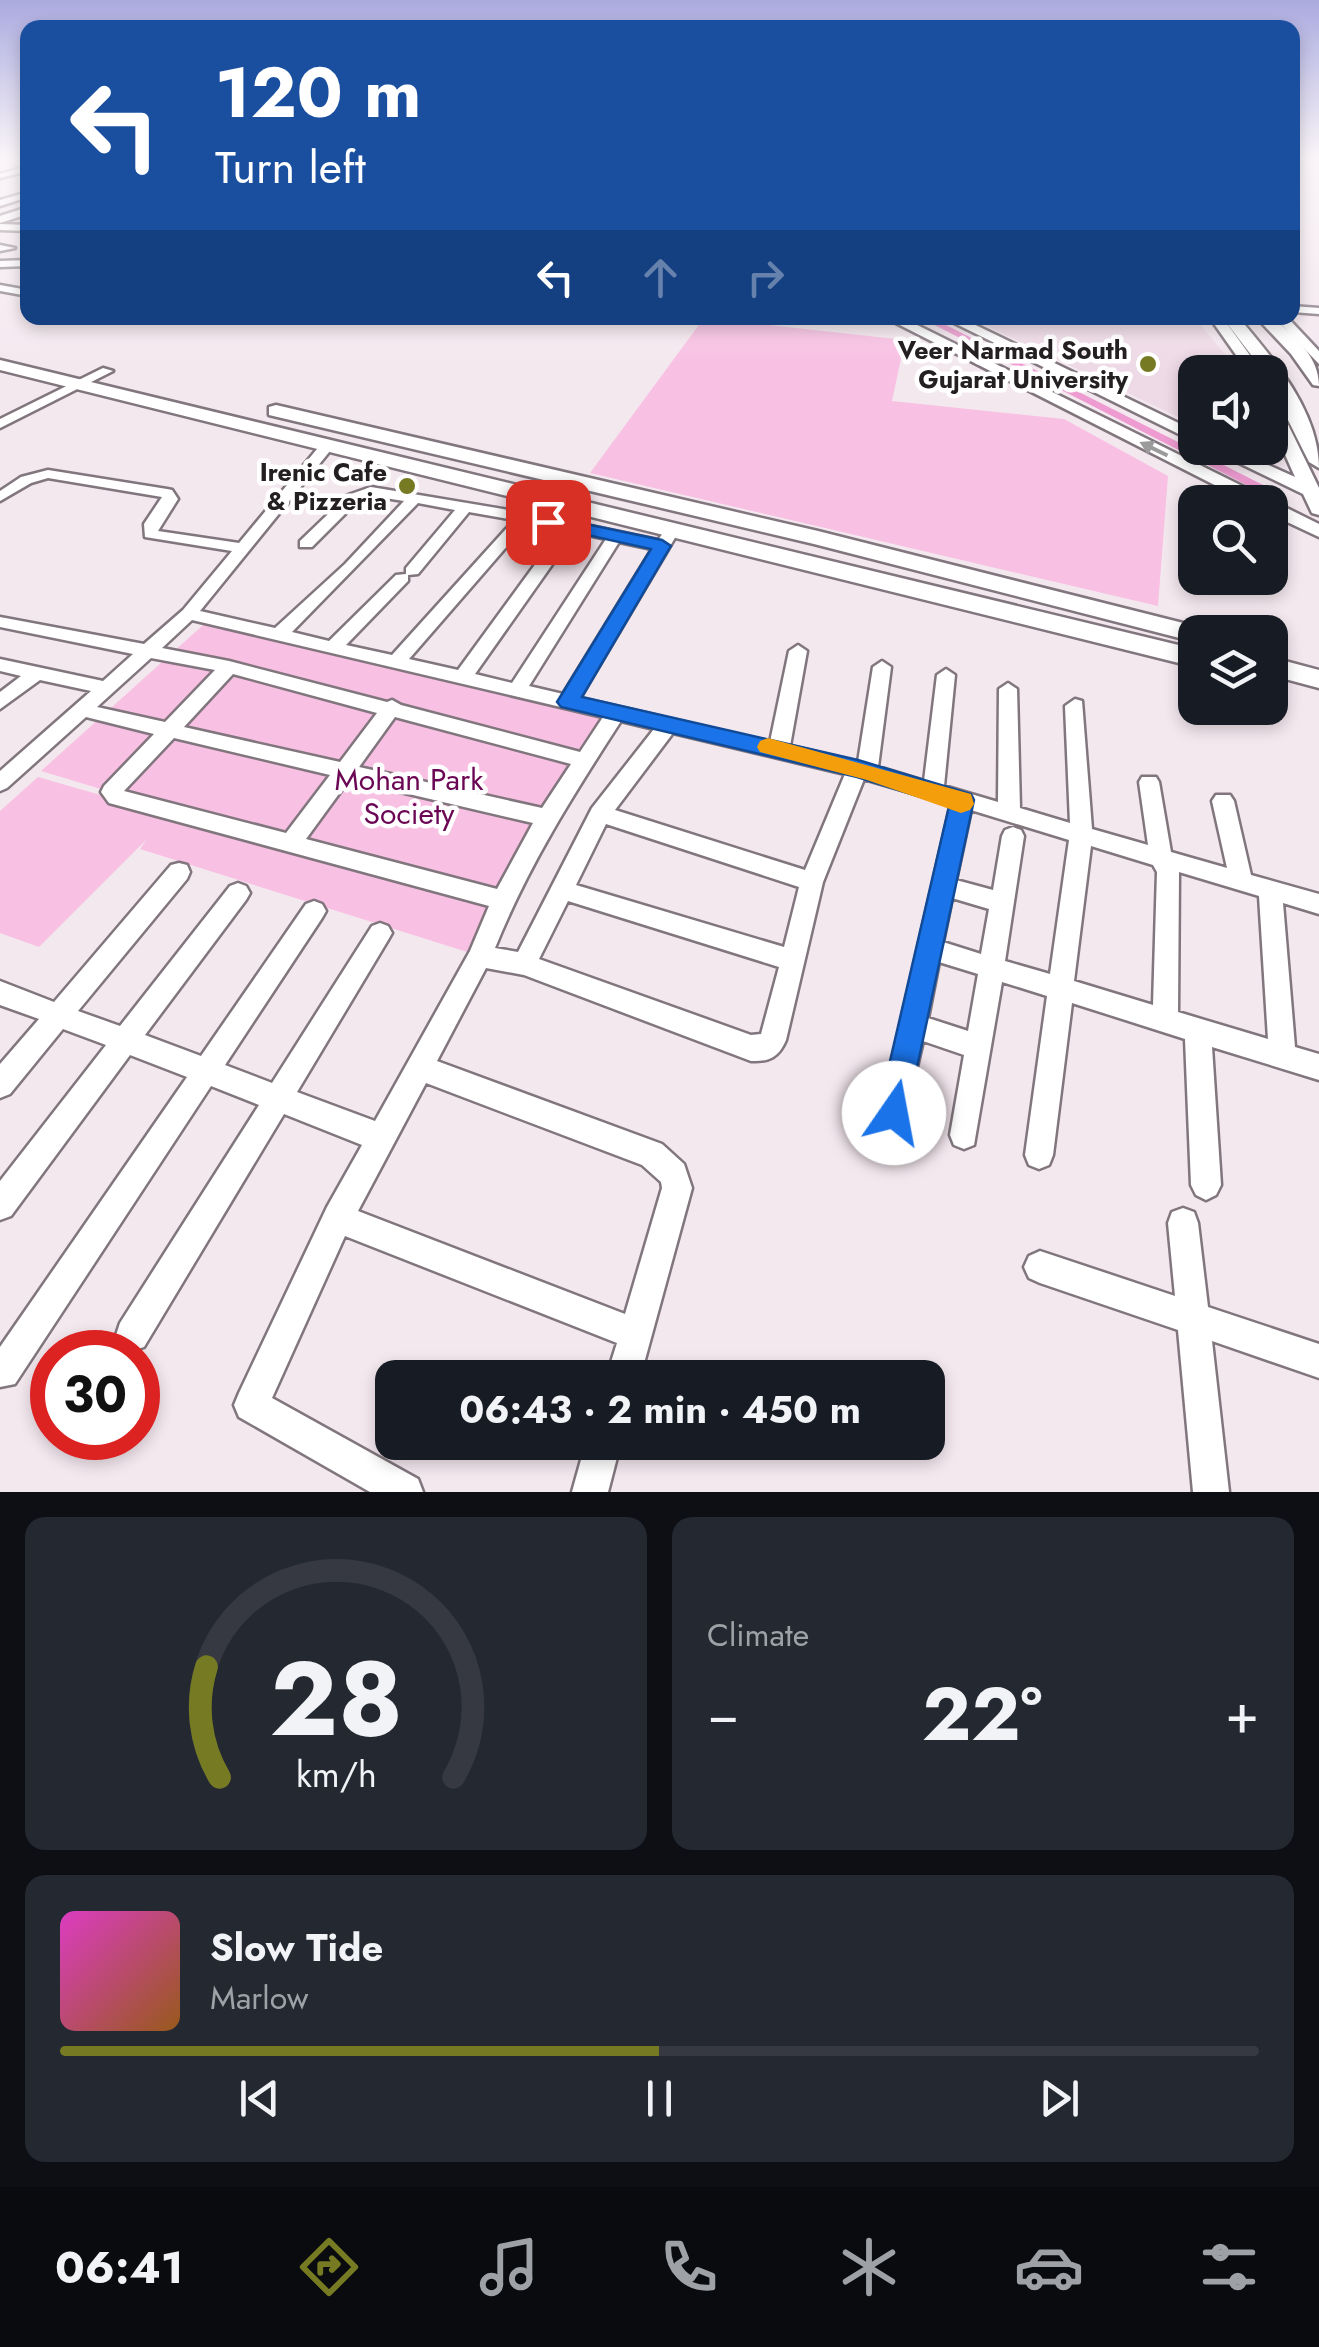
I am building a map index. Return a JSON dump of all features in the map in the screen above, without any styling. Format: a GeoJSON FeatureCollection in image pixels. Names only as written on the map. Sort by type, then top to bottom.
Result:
{"type":"FeatureCollection","features":[{"type":"Feature","properties":{"kind":"main road"},"geometry":{"type":"LineString","coordinates":[[1237,325],[1270,366],[1319,462]]}},
{"type":"Feature","properties":{"kind":"main road"},"geometry":{"type":"LineString","coordinates":[[1272,325],[1298,350],[1319,381]]}},
{"type":"Feature","properties":{"kind":"main road"},"geometry":{"type":"LineString","coordinates":[[0,347],[532,508],[1178,652]]}},
{"type":"Feature","properties":{"kind":"main road"},"geometry":{"type":"LineString","coordinates":[[0,360],[818,538],[1178,630]]}},
{"type":"Feature","properties":{"kind":"main road"},"geometry":{"type":"LineString","coordinates":[[93,378],[1178,640]]}},
{"type":"Feature","properties":{"kind":"main road"},"geometry":{"type":"LineString","coordinates":[[955,588],[1178,651]]}},
{"type":"Feature","properties":{"kind":"main road"},"geometry":{"type":"LineString","coordinates":[[1288,666],[1319,665]]}},
{"type":"Feature","properties":{"kind":"main road"},"geometry":{"type":"LineString","coordinates":[[1288,671],[1319,679]]}},
{"type":"Feature","properties":{"kind":"main road"},"geometry":{"type":"LineString","coordinates":[[1288,674],[1319,689]]}},
{"type":"Feature","properties":{"kind":"street"},"geometry":{"type":"LineString","coordinates":[[907,325],[1227,485]]}},
{"type":"Feature","properties":{"kind":"street"},"geometry":{"type":"LineString","coordinates":[[964,325],[1178,429]]}},
{"type":"Feature","properties":{"kind":"street"},"geometry":{"type":"LineString","coordinates":[[1221,325],[1243,355]]}},
{"type":"Feature","properties":{"kind":"street"},"geometry":{"type":"LineString","coordinates":[[1287,325],[1319,360]]}},
{"type":"Feature","properties":{"kind":"street"},"geometry":{"type":"LineString","coordinates":[[0,424],[93,378]]}},
{"type":"Feature","properties":{"kind":"street"},"geometry":{"type":"LineString","coordinates":[[1288,440],[1319,509]]}},
{"type":"Feature","properties":{"kind":"street"},"geometry":{"type":"LineString","coordinates":[[0,783],[188,614],[328,446]]}},
{"type":"Feature","properties":{"kind":"street"},"geometry":{"type":"LineString","coordinates":[[1255,465],[1315,493]]}},
{"type":"Feature","properties":{"kind":"street"},"geometry":{"type":"LineString","coordinates":[[0,497],[26,480],[48,474],[167,493],[171,499],[152,524],[150,534],[241,548]]}},
{"type":"Feature","properties":{"kind":"street"},"geometry":{"type":"LineString","coordinates":[[306,544],[359,493],[371,491],[466,507],[532,508]]}},
{"type":"Feature","properties":{"kind":"street"},"geometry":{"type":"LineString","coordinates":[[279,635],[415,498]]}},
{"type":"Feature","properties":{"kind":"street"},"geometry":{"type":"LineString","coordinates":[[333,648],[407,574],[466,507]]}},
{"type":"Feature","properties":{"kind":"street"},"geometry":{"type":"LineString","coordinates":[[396,662],[532,508]]}},
{"type":"Feature","properties":{"kind":"street"},"geometry":{"type":"LineString","coordinates":[[1288,516],[1319,531]]}},
{"type":"Feature","properties":{"kind":"street"},"geometry":{"type":"LineString","coordinates":[[463,677],[577,518],[615,536],[667,538],[568,702]]}},
{"type":"Feature","properties":{"kind":"street"},"geometry":{"type":"LineString","coordinates":[[517,690],[615,536]]}},
{"type":"Feature","properties":{"kind":"street"},"geometry":{"type":"LineString","coordinates":[[188,614],[862,770],[962,800],[1011,825],[1081,834],[1319,904]]}},
{"type":"Feature","properties":{"kind":"street"},"geometry":{"type":"LineString","coordinates":[[0,622],[229,667],[583,760]]}},
{"type":"Feature","properties":{"kind":"street"},"geometry":{"type":"LineString","coordinates":[[779,749],[798,652]]}},
{"type":"Feature","properties":{"kind":"street"},"geometry":{"type":"LineString","coordinates":[[0,665],[108,688]]}},
{"type":"Feature","properties":{"kind":"street"},"geometry":{"type":"LineString","coordinates":[[229,667],[112,792],[116,798],[503,900]]}},
{"type":"Feature","properties":{"kind":"street"},"geometry":{"type":"LineString","coordinates":[[480,956],[524,964],[758,1049],[773,1040],[812,882],[862,770],[882,667]]}},
{"type":"Feature","properties":{"kind":"street"},"geometry":{"type":"LineString","coordinates":[[0,702],[36,673]]}},
{"type":"Feature","properties":{"kind":"street"},"geometry":{"type":"LineString","coordinates":[[933,792],[946,675]]}},
{"type":"Feature","properties":{"kind":"street"},"geometry":{"type":"LineString","coordinates":[[964,1135],[1011,825],[1008,690]]}},
{"type":"Feature","properties":{"kind":"street"},"geometry":{"type":"LineString","coordinates":[[1039,1155],[1081,834],[1074,706]]}},
{"type":"Feature","properties":{"kind":"street"},"geometry":{"type":"LineString","coordinates":[[291,842],[392,708]]}},
{"type":"Feature","properties":{"kind":"street"},"geometry":{"type":"LineString","coordinates":[[82,710],[547,818]]}},
{"type":"Feature","properties":{"kind":"street"},"geometry":{"type":"LineString","coordinates":[[405,1492],[252,1405],[338,1218],[480,956],[503,900],[547,818],[616,712]]}},
{"type":"Feature","properties":{"kind":"street"},"geometry":{"type":"LineString","coordinates":[[524,964],[600,814],[669,724]]}},
{"type":"Feature","properties":{"kind":"street"},"geometry":{"type":"LineString","coordinates":[[1149,782],[1161,857],[1168,872],[1165,1020]]}},
{"type":"Feature","properties":{"kind":"street"},"geometry":{"type":"LineString","coordinates":[[894,1113],[962,800]]}},
{"type":"Feature","properties":{"kind":"street"},"geometry":{"type":"LineString","coordinates":[[1223,801],[1241,881]]}},
{"type":"Feature","properties":{"kind":"street"},"geometry":{"type":"LineString","coordinates":[[600,814],[812,882]]}},
{"type":"Feature","properties":{"kind":"street"},"geometry":{"type":"LineString","coordinates":[[0,1085],[179,872]]}},
{"type":"Feature","properties":{"kind":"street"},"geometry":{"type":"LineString","coordinates":[[943,886],[1002,904]]}},
{"type":"Feature","properties":{"kind":"street"},"geometry":{"type":"LineString","coordinates":[[1270,889],[1282,1056]]}},
{"type":"Feature","properties":{"kind":"street"},"geometry":{"type":"LineString","coordinates":[[562,890],[792,960]]}},
{"type":"Feature","properties":{"kind":"street"},"geometry":{"type":"LineString","coordinates":[[0,1205],[238,894]]}},
{"type":"Feature","properties":{"kind":"street"},"geometry":{"type":"LineString","coordinates":[[3,1372],[314,911]]}},
{"type":"Feature","properties":{"kind":"street"},"geometry":{"type":"LineString","coordinates":[[135,1330],[380,932]]}},
{"type":"Feature","properties":{"kind":"street"},"geometry":{"type":"LineString","coordinates":[[930,949],[1319,1067]]}},
{"type":"Feature","properties":{"kind":"street"},"geometry":{"type":"LineString","coordinates":[[0,993],[382,1138]]}},
{"type":"Feature","properties":{"kind":"street"},"geometry":{"type":"LineString","coordinates":[[913,1026],[979,1047]]}},
{"type":"Feature","properties":{"kind":"street"},"geometry":{"type":"LineString","coordinates":[[1198,1030],[1206,1185]]}},
{"type":"Feature","properties":{"kind":"street"},"geometry":{"type":"LineString","coordinates":[[419,1066],[652,1154],[674,1174],[677,1188],[627,1360]]}},
{"type":"Feature","properties":{"kind":"street"},"geometry":{"type":"LineString","coordinates":[[338,1218],[635,1334]]}},
{"type":"Feature","properties":{"kind":"street"},"geometry":{"type":"LineString","coordinates":[[1183,1223],[1211,1492]]}},
{"type":"Feature","properties":{"kind":"street"},"geometry":{"type":"LineString","coordinates":[[1040,1266],[1319,1361]]}},
{"type":"Feature","properties":{"kind":"street"},"geometry":{"type":"LineString","coordinates":[[590,1492],[599,1460]]}},
{"type":"Feature","properties":{"kind":"shaded area","name":"Veer Narmad South Gujarat University"},"geometry":{"type":"Polygon","coordinates":[[[985,325],[1201,325],[1225,355],[1178,355],[1178,417],[985,325]]]}},
{"type":"Feature","properties":{"kind":"green space"},"geometry":{"type":"Polygon","coordinates":[[[699,325],[768,325],[905,340],[892,401],[1064,419],[1168,476],[1158,606],[590,473],[699,325]]]}},
{"type":"Feature","properties":{"kind":"green space","name":"Mohan Park Society"},"geometry":{"type":"Polygon","coordinates":[[[212,617],[612,712],[480,956],[140,849],[147,839],[39,947],[0,933],[0,811],[38,777],[170,815],[174,811],[41,771],[212,617]]]}},
{"type":"Feature","properties":{"kind":"waterway"},"geometry":{"type":"LineString","coordinates":[[940,325],[1257,485]]}},
{"type":"Feature","properties":{"kind":"slow traffic"},"geometry":{"type":"LineString","coordinates":[[768,747],[962,800],[961,804]]}},
{"type":"Feature","properties":{"kind":"place","name":"Veer Narmad South Gujarat University"},"geometry":{"type":"Point","coordinates":[1148,364]}},
{"type":"Feature","properties":{"kind":"place","name":"Irenic Cafe & Pizzeria"},"geometry":{"type":"Point","coordinates":[407,486]}},
{"type":"Feature","properties":{"kind":"route"},"geometry":{"type":"LineString","coordinates":[[548,522],[662,546],[568,702],[858,769],[962,800],[894,1113]]}}]}
